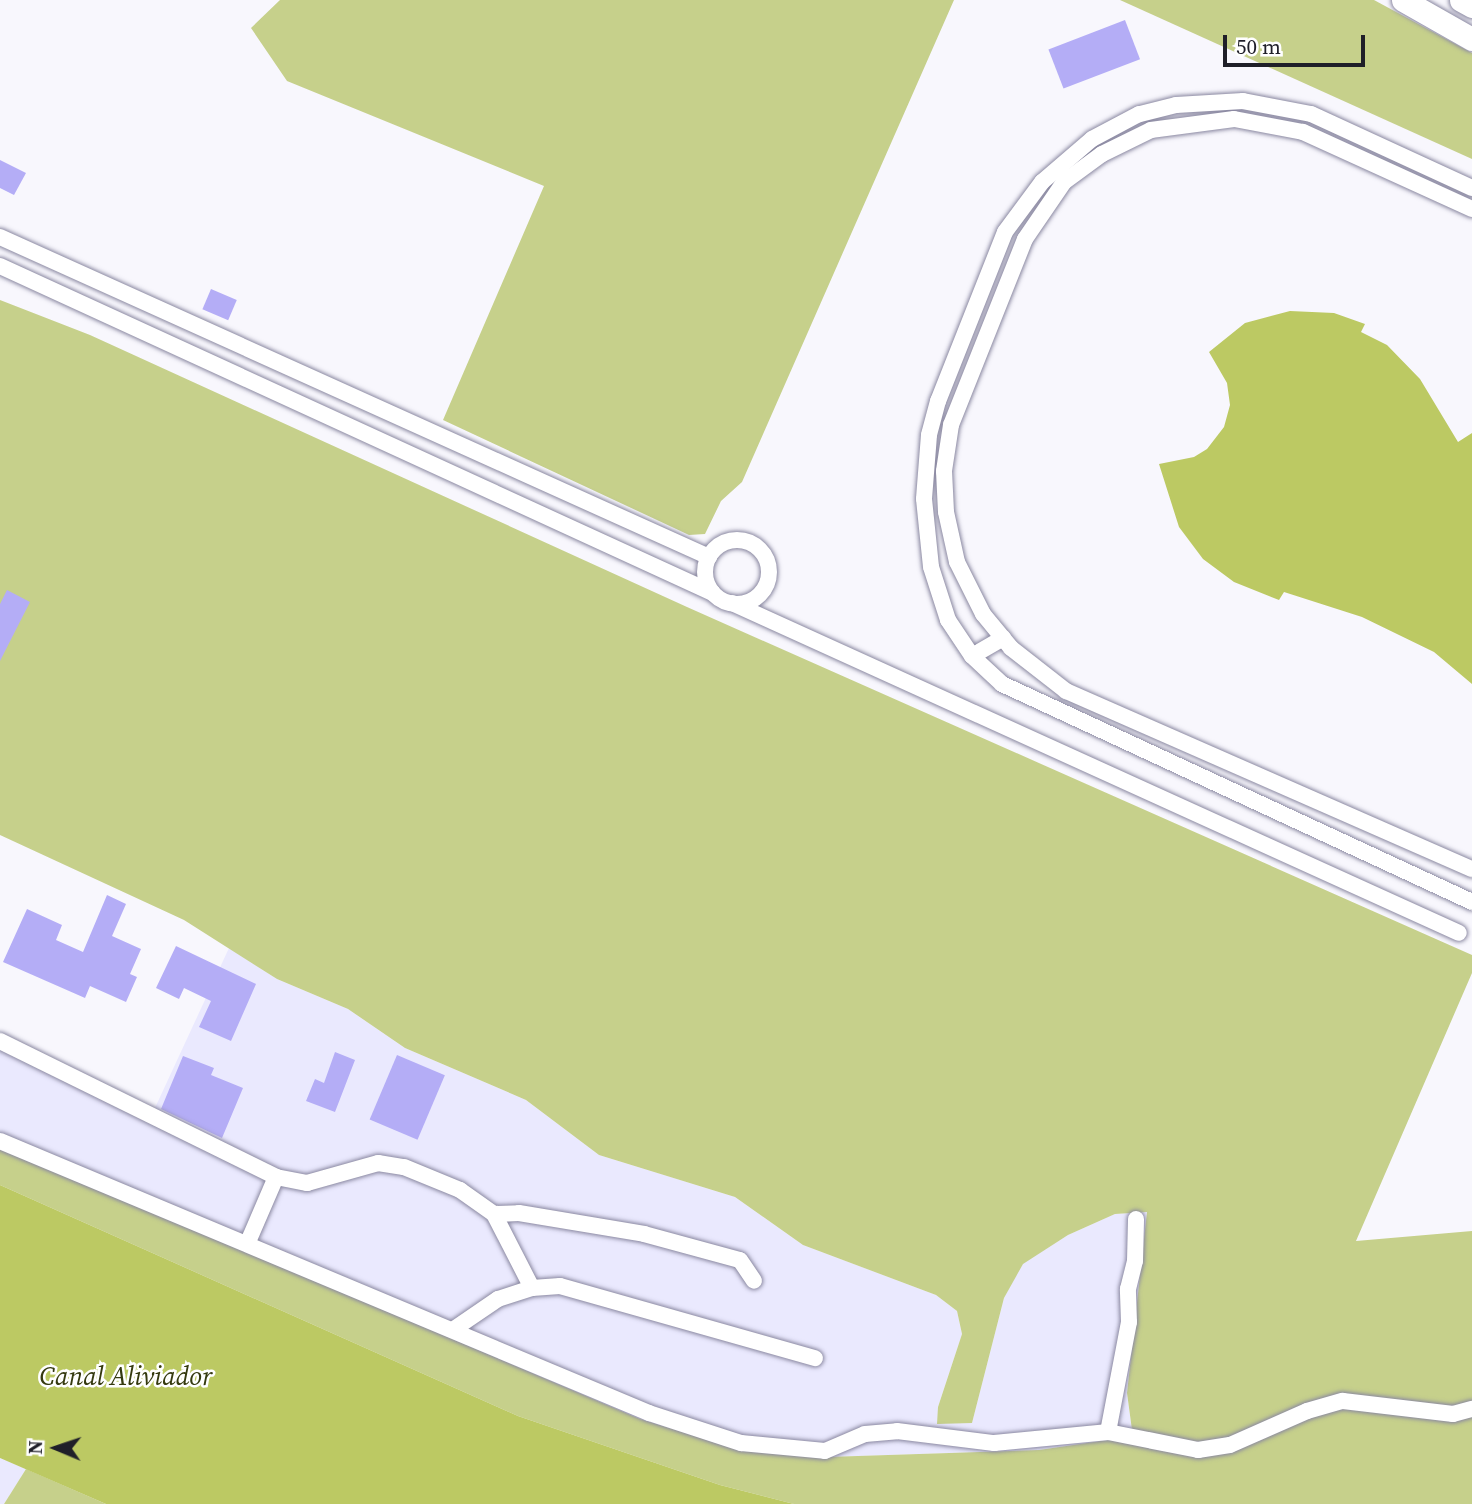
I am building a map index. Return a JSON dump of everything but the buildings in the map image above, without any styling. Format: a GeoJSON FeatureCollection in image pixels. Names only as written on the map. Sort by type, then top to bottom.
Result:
{"type":"FeatureCollection","features":[{"type":"Feature","properties":{"kind":"main road"},"geometry":{"type":"LineString","coordinates":[[1403,0],[1472,39]]}},
{"type":"Feature","properties":{"kind":"main road"},"geometry":{"type":"LineString","coordinates":[[1461,0],[1472,6]]}},
{"type":"Feature","properties":{"kind":"street"},"geometry":{"type":"LineString","coordinates":[[1472,188],[1311,114],[1243,101],[1176,105],[1139,114],[1092,139],[1042,182],[1005,232],[938,401],[929,435],[923,499],[931,567],[948,620],[972,656],[1002,684],[1472,902]]}},
{"type":"Feature","properties":{"kind":"street"},"geometry":{"type":"LineString","coordinates":[[1472,209],[1303,132],[1254,122],[1206,121],[1151,130],[1102,154],[1064,182],[1025,239],[951,425],[944,471],[946,512],[957,562],[983,614],[1003,638],[1066,691],[1472,869]]}},
{"type":"Feature","properties":{"kind":"street"},"geometry":{"type":"LineString","coordinates":[[0,237],[709,557]]}},
{"type":"Feature","properties":{"kind":"street"},"geometry":{"type":"LineString","coordinates":[[0,266],[732,603],[1459,933]]}},
{"type":"Feature","properties":{"kind":"street"},"geometry":{"type":"LineString","coordinates":[[225,369],[237,344]]}},
{"type":"Feature","properties":{"kind":"street"},"geometry":{"type":"LineString","coordinates":[[713,593],[705,573],[709,557],[718,546],[737,540],[764,553],[769,573],[761,593],[753,600],[732,603]]}},
{"type":"Feature","properties":{"kind":"street"},"geometry":{"type":"LineString","coordinates":[[938,590],[967,581]]}},
{"type":"Feature","properties":{"kind":"street"},"geometry":{"type":"LineString","coordinates":[[972,656],[1003,638]]}},
{"type":"Feature","properties":{"kind":"street"},"geometry":{"type":"LineString","coordinates":[[0,1041],[276,1177],[307,1183],[378,1163],[404,1167],[460,1190],[494,1214],[532,1288]]}},
{"type":"Feature","properties":{"kind":"street"},"geometry":{"type":"LineString","coordinates":[[0,1141],[175,1216],[248,1242],[649,1413],[740,1443],[825,1451],[865,1434],[897,1431],[994,1443],[1108,1432],[1198,1450],[1230,1445],[1307,1411],[1343,1401],[1453,1414],[1472,1409]]}},
{"type":"Feature","properties":{"kind":"street"},"geometry":{"type":"LineString","coordinates":[[248,1242],[276,1177]]}},
{"type":"Feature","properties":{"kind":"street"},"geometry":{"type":"LineString","coordinates":[[494,1214],[519,1213],[644,1234],[740,1260],[754,1281]]}},
{"type":"Feature","properties":{"kind":"street"},"geometry":{"type":"LineString","coordinates":[[1108,1432],[1129,1322],[1128,1289],[1135,1261],[1136,1219]]}},
{"type":"Feature","properties":{"kind":"street"},"geometry":{"type":"LineString","coordinates":[[454,1329],[498,1299],[532,1288],[561,1286],[815,1358]]}},
{"type":"Feature","properties":{"kind":"shaded area"},"geometry":{"type":"Polygon","coordinates":[[[280,0],[954,0],[742,482],[721,501],[705,534],[689,535],[443,420],[544,186],[287,81],[251,28],[280,0]]]}},
{"type":"Feature","properties":{"kind":"shaded area"},"geometry":{"type":"Polygon","coordinates":[[[1120,0],[1374,0],[1472,53],[1472,159],[1120,0]]]}},
{"type":"Feature","properties":{"kind":"shaded area"},"geometry":{"type":"Polygon","coordinates":[[[0,300],[90,335],[687,607],[1472,955],[1472,973],[1356,1241],[1472,1231],[1472,1504],[794,1504],[720,1485],[518,1416],[0,1185],[0,1146],[640,1419],[741,1450],[827,1457],[1039,1450],[1121,1438],[1132,1430],[1127,1393],[1147,1212],[1115,1214],[1068,1235],[1023,1264],[1004,1298],[972,1423],[937,1424],[938,1407],[962,1334],[957,1311],[936,1295],[803,1245],[735,1197],[599,1155],[526,1100],[405,1048],[348,1009],[277,979],[184,920],[0,835],[0,300]]]}},
{"type":"Feature","properties":{"kind":"shaded area"},"geometry":{"type":"Polygon","coordinates":[[[229,948],[277,979],[348,1009],[405,1048],[526,1100],[599,1155],[735,1197],[803,1245],[936,1295],[957,1311],[962,1334],[938,1407],[972,1423],[1004,1298],[1022,1264],[1068,1235],[1115,1214],[1147,1212],[1127,1393],[1132,1430],[1121,1438],[1039,1450],[827,1457],[741,1450],[640,1419],[0,1146],[0,1050],[148,1123],[229,948]]]}},
{"type":"Feature","properties":{"kind":"shaded area"},"geometry":{"type":"Polygon","coordinates":[[[0,1458],[26,1469],[4,1504],[0,1504],[0,1458]]]}},
{"type":"Feature","properties":{"kind":"shaded area"},"geometry":{"type":"Polygon","coordinates":[[[26,1469],[106,1504],[4,1504],[26,1469]]]}},
{"type":"Feature","properties":{"kind":"water"},"geometry":{"type":"Polygon","coordinates":[[[1290,311],[1334,313],[1365,324],[1361,332],[1387,345],[1420,379],[1458,442],[1472,433],[1472,684],[1434,652],[1362,617],[1284,592],[1279,600],[1234,582],[1203,559],[1179,527],[1159,464],[1194,457],[1207,449],[1224,427],[1230,405],[1227,383],[1209,352],[1245,323],[1290,311]]]}},
{"type":"Feature","properties":{"kind":"water","name":"Canal Aliviador"},"geometry":{"type":"Polygon","coordinates":[[[0,1185],[518,1416],[720,1485],[794,1504],[106,1504],[0,1458],[0,1185]]]}}]}
